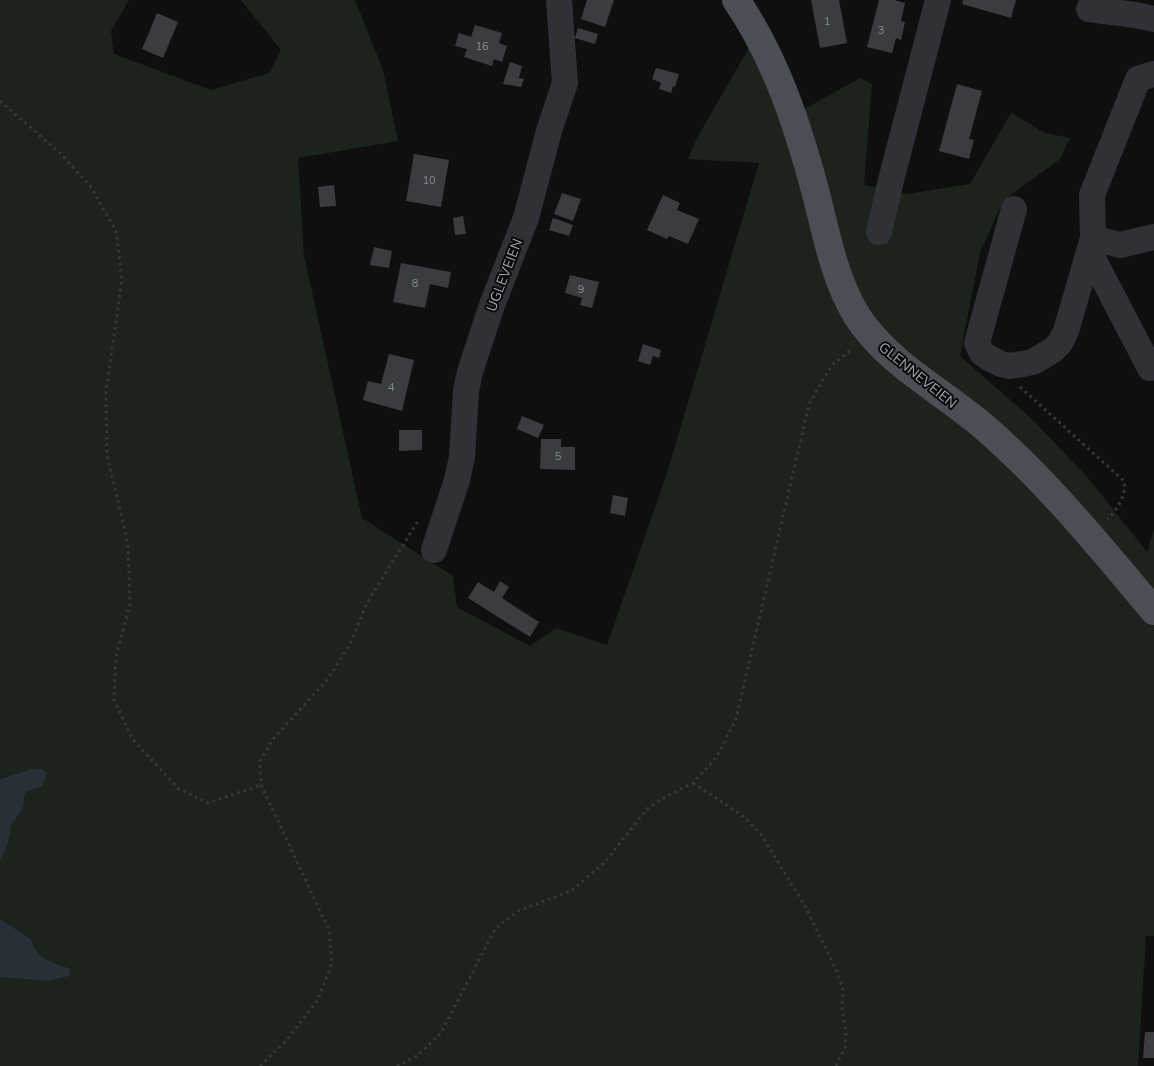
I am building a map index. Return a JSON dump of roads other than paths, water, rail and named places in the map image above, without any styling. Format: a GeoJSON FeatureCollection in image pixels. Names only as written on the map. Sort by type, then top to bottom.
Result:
{"type":"FeatureCollection","features":[{"type":"Feature","properties":{"kind":"main road","name":"GLENNEVEIEN"},"geometry":{"type":"LineString","coordinates":[[736,0],[757,34],[771,62],[793,115],[841,282],[852,307],[869,334],[895,359],[982,425],[1027,466],[1088,533],[1154,611]]}},
{"type":"Feature","properties":{"kind":"street","name":"UGLEVEIEN"},"geometry":{"type":"LineString","coordinates":[[434,550],[457,480],[462,457],[466,391],[470,372],[492,305],[526,218],[549,131],[565,83],[560,0]]}},
{"type":"Feature","properties":{"kind":"street"},"geometry":{"type":"LineString","coordinates":[[879,232],[938,0]]}},
{"type":"Feature","properties":{"kind":"street"},"geometry":{"type":"LineString","coordinates":[[1089,9],[1154,19]]}},
{"type":"Feature","properties":{"kind":"street"},"geometry":{"type":"LineString","coordinates":[[1014,209],[977,342],[982,353],[990,358],[1001,364],[1016,365],[1033,362],[1045,356],[1060,343],[1066,331],[1091,244],[1092,195],[1138,79],[1154,74]]}},
{"type":"Feature","properties":{"kind":"street"},"geometry":{"type":"LineString","coordinates":[[1091,244],[1120,245],[1154,237]]}},
{"type":"Feature","properties":{"kind":"street"},"geometry":{"type":"LineString","coordinates":[[1091,244],[1150,368]]}}]}
